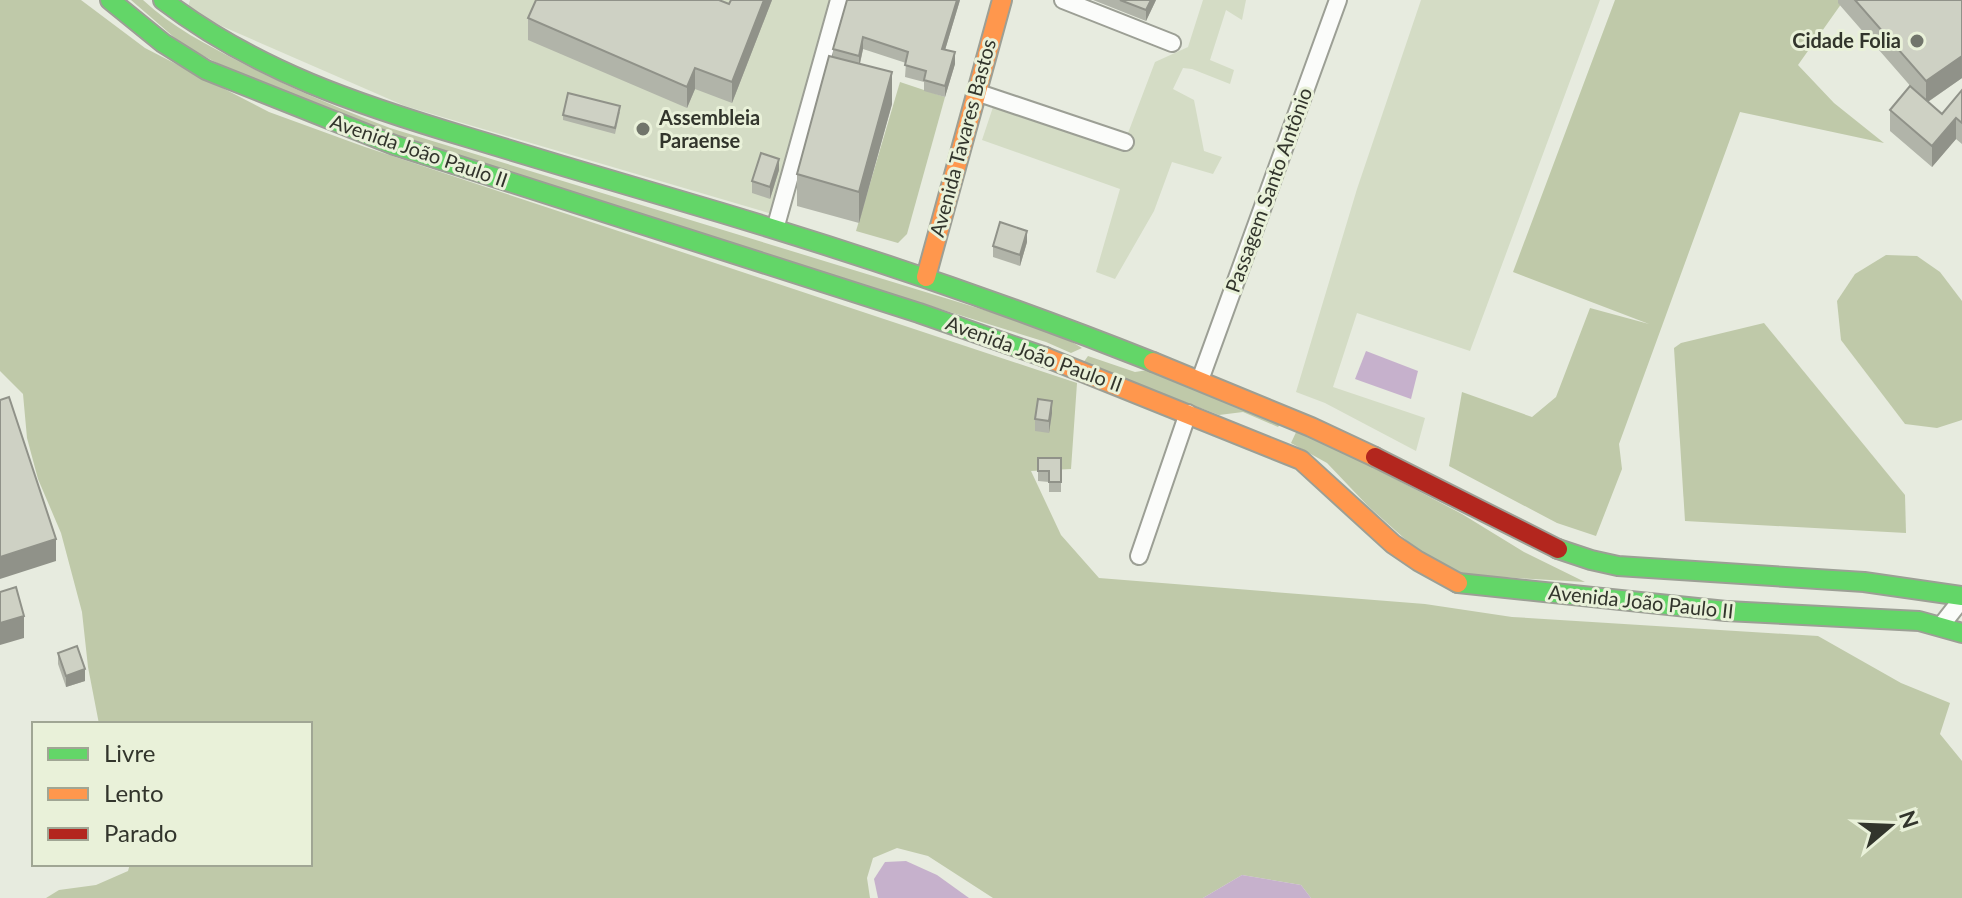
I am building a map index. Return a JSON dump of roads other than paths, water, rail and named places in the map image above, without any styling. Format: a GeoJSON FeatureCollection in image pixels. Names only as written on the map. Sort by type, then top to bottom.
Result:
{"type":"FeatureCollection","features":[{"type":"Feature","properties":{"kind":"main road","name":"Avenida João Paulo II"},"geometry":{"type":"LineString","coordinates":[[110,0],[163,43],[206,70],[394,145],[919,313],[1072,366],[1301,460],[1394,545],[1432,570],[1463,585],[1726,611],[1919,621],[1962,633]]}},
{"type":"Feature","properties":{"kind":"main road","name":"Avenida João Paulo II"},"geometry":{"type":"LineString","coordinates":[[163,0],[186,9],[254,59],[402,118],[926,277],[1200,380],[1339,439],[1451,499],[1597,564],[1864,582],[1962,598]]}},
{"type":"Feature","properties":{"kind":"main road","name":"Avenida Tavares Bastos"},"geometry":{"type":"LineString","coordinates":[[926,277],[1002,0]]}},
{"type":"Feature","properties":{"kind":"main road"},"geometry":{"type":"LineString","coordinates":[[1072,366],[1073,357],[1084,350],[1130,366],[1143,359]]}},
{"type":"Feature","properties":{"kind":"main road"},"geometry":{"type":"LineString","coordinates":[[1219,425],[1232,417],[1278,433],[1287,429],[1291,418]]}},
{"type":"Feature","properties":{"kind":"street"},"geometry":{"type":"LineString","coordinates":[[775,229],[839,0]]}},
{"type":"Feature","properties":{"kind":"street"},"geometry":{"type":"LineString","coordinates":[[1063,0],[1172,43]]}},
{"type":"Feature","properties":{"kind":"street","name":"Passagem Santo Antônio"},"geometry":{"type":"LineString","coordinates":[[1200,380],[1338,0]]}},
{"type":"Feature","properties":{"kind":"street"},"geometry":{"type":"LineString","coordinates":[[976,92],[1125,142]]}},
{"type":"Feature","properties":{"kind":"street"},"geometry":{"type":"LineString","coordinates":[[1139,556],[1188,413]]}},
{"type":"Feature","properties":{"kind":"street"},"geometry":{"type":"LineString","coordinates":[[1940,627],[1962,598]]}},
{"type":"Feature","properties":{"kind":"place","name":"Cidade Folia"},"geometry":{"type":"Point","coordinates":[1917,41]}},
{"type":"Feature","properties":{"kind":"place","name":"Assembleia Paraense"},"geometry":{"type":"Point","coordinates":[643,129]}}]}
